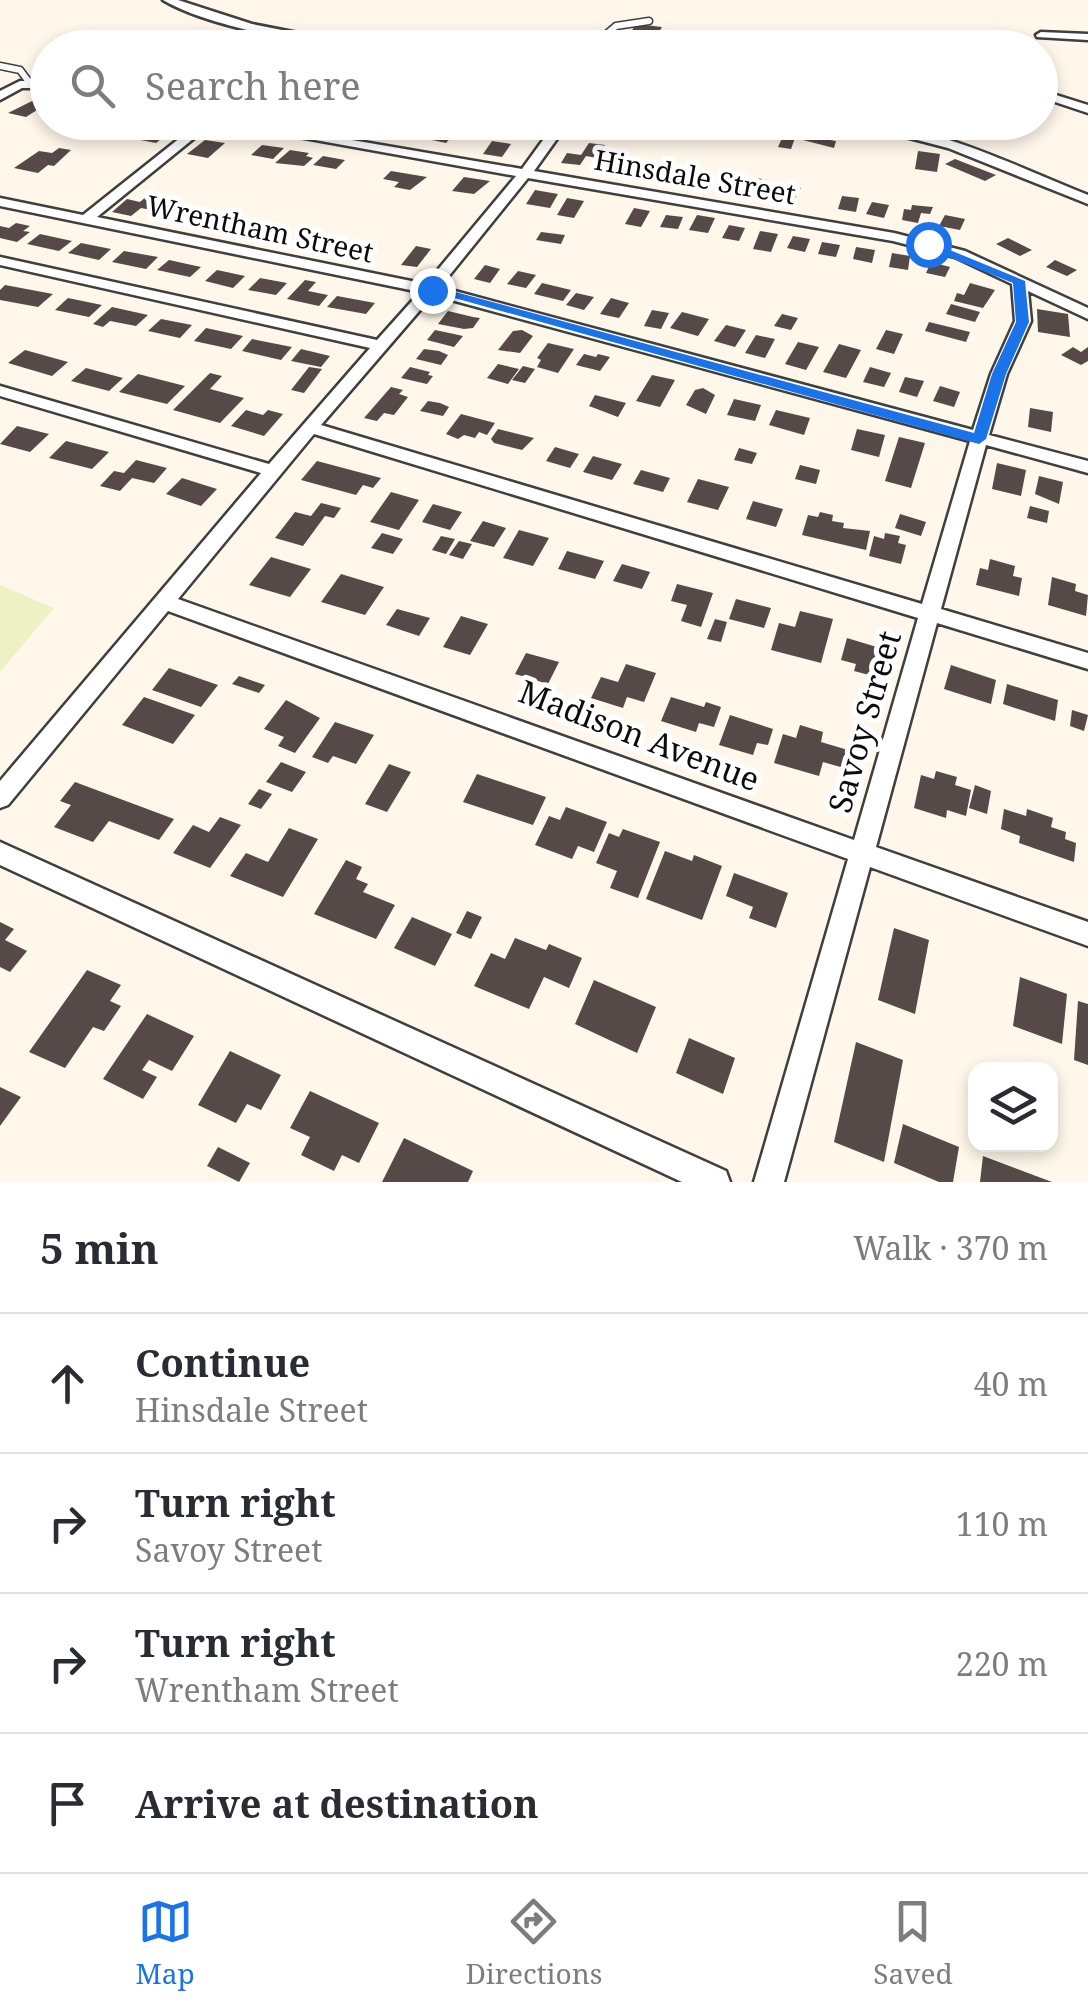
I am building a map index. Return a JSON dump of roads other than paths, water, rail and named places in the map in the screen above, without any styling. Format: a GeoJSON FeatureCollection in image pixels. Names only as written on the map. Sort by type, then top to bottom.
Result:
{"type":"FeatureCollection","features":[{"type":"Feature","properties":{"kind":"street"},"geometry":{"type":"LineString","coordinates":[[168,0],[269,30]]}},
{"type":"Feature","properties":{"kind":"street"},"geometry":{"type":"LineString","coordinates":[[1058,35],[1088,35]]}},
{"type":"Feature","properties":{"kind":"street"},"geometry":{"type":"LineString","coordinates":[[0,96],[28,82]]}},
{"type":"Feature","properties":{"kind":"street"},"geometry":{"type":"LineString","coordinates":[[1058,99],[1088,108]]}},
{"type":"Feature","properties":{"kind":"street"},"geometry":{"type":"LineString","coordinates":[[86,219],[185,140]]}},
{"type":"Feature","properties":{"kind":"street","name":"Hinsdale Street"},"geometry":{"type":"LineString","coordinates":[[327,140],[894,237],[960,254],[1088,314]]}},
{"type":"Feature","properties":{"kind":"street"},"geometry":{"type":"LineString","coordinates":[[0,798],[310,426],[432,290],[527,174],[550,140]]}},
{"type":"Feature","properties":{"kind":"street"},"geometry":{"type":"LineString","coordinates":[[931,140],[1088,200]]}},
{"type":"Feature","properties":{"kind":"street","name":"Wrentham Street"},"geometry":{"type":"LineString","coordinates":[[0,202],[432,290],[1088,466]]}},
{"type":"Feature","properties":{"kind":"street"},"geometry":{"type":"LineString","coordinates":[[0,261],[380,345]]}},
{"type":"Feature","properties":{"kind":"street","name":"Savoy Street"},"geometry":{"type":"LineString","coordinates":[[769,1182],[979,439],[999,374],[1023,322],[1019,281]]}},
{"type":"Feature","properties":{"kind":"street"},"geometry":{"type":"LineString","coordinates":[[0,391],[273,470]]}},
{"type":"Feature","properties":{"kind":"street"},"geometry":{"type":"LineString","coordinates":[[310,426],[1088,661]]}},
{"type":"Feature","properties":{"kind":"street","name":"Madison Avenue"},"geometry":{"type":"LineString","coordinates":[[165,602],[452,701],[1088,934]]}},
{"type":"Feature","properties":{"kind":"street"},"geometry":{"type":"LineString","coordinates":[[0,853],[715,1182]]}},
{"type":"Feature","properties":{"kind":"lane"},"geometry":{"type":"LineString","coordinates":[[610,30],[629,20],[649,21]]}},
{"type":"Feature","properties":{"kind":"lane"},"geometry":{"type":"LineString","coordinates":[[0,66],[20,70],[28,82]]}}]}
